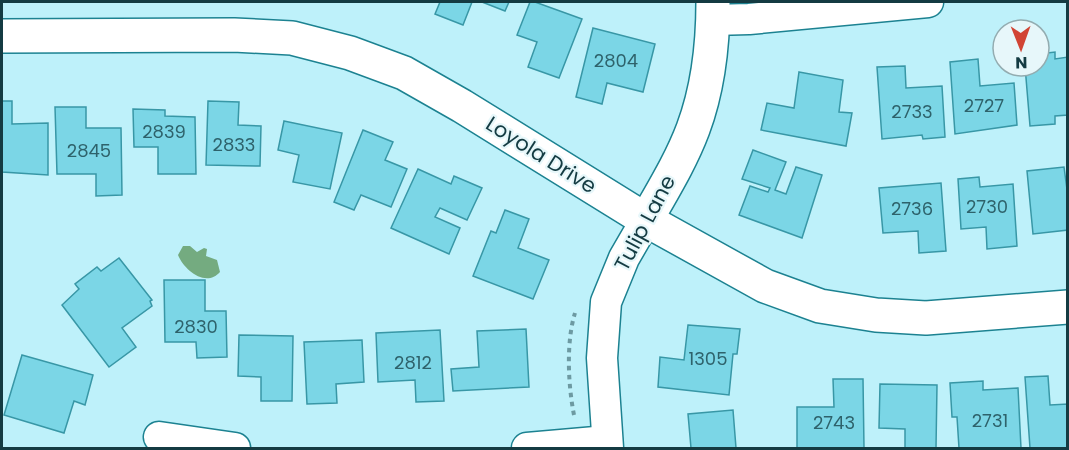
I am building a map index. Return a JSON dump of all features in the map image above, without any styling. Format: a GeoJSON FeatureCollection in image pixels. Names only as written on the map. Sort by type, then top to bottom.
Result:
{"type":"FeatureCollection","features":[{"type":"Feature","properties":{"kind":"street"},"geometry":{"type":"LineString","coordinates":[[712,11],[749,19],[928,2]]}},
{"type":"Feature","properties":{"kind":"street","name":"Tulip Lane"},"geometry":{"type":"LineString","coordinates":[[607,445],[602,358],[606,302],[624,258],[670,177],[695,122],[708,76],[712,11]]}},
{"type":"Feature","properties":{"kind":"street","name":"Loyola Drive"},"geometry":{"type":"LineString","coordinates":[[2,36],[234,35],[292,38],[350,53],[404,74],[452,100],[646,220],[765,286],[820,306],[876,315],[926,318],[1068,307]]}},
{"type":"Feature","properties":{"kind":"street"},"geometry":{"type":"LineString","coordinates":[[159,436],[235,448]]}},
{"type":"Feature","properties":{"kind":"street"},"geometry":{"type":"LineString","coordinates":[[527,448],[607,445]]}},
{"type":"Feature","properties":{"kind":"shaded area"},"geometry":{"type":"Polygon","coordinates":[[[183,246],[190,246],[197,252],[204,248],[207,249],[206,256],[217,260],[220,272],[208,278],[202,278],[190,271],[178,255],[183,246]]]}},
{"type":"Feature","properties":{"kind":"building"},"geometry":{"type":"Polygon","coordinates":[[[440,2],[472,2],[463,25],[435,14],[440,2]]]}},
{"type":"Feature","properties":{"kind":"building"},"geometry":{"type":"Polygon","coordinates":[[[482,2],[509,2],[505,11],[482,2]]]}},
{"type":"Feature","properties":{"kind":"building"},"geometry":{"type":"Polygon","coordinates":[[[530,2],[582,19],[559,78],[528,67],[537,42],[517,35],[530,2]]]}},
{"type":"Feature","properties":{"kind":"building"},"geometry":{"type":"Polygon","coordinates":[[[593,28],[655,44],[643,92],[607,83],[602,104],[576,97],[593,28]]]}},
{"type":"Feature","properties":{"kind":"building"},"geometry":{"type":"Polygon","coordinates":[[[1051,52],[1055,52],[1055,59],[1068,57],[1068,115],[1055,116],[1055,124],[1030,126],[1026,78],[1051,78],[1051,52]]]}},
{"type":"Feature","properties":{"kind":"building"},"geometry":{"type":"Polygon","coordinates":[[[978,59],[980,86],[1014,83],[1017,125],[955,134],[950,62],[978,59]]]}},
{"type":"Feature","properties":{"kind":"building"},"geometry":{"type":"Polygon","coordinates":[[[905,66],[906,88],[942,86],[945,137],[923,139],[922,135],[882,139],[877,67],[905,66]]]}},
{"type":"Feature","properties":{"kind":"building"},"geometry":{"type":"Polygon","coordinates":[[[799,72],[843,80],[839,112],[852,113],[846,146],[761,130],[767,103],[794,108],[799,72]]]}},
{"type":"Feature","properties":{"kind":"building"},"geometry":{"type":"Polygon","coordinates":[[[2,101],[12,101],[12,124],[48,123],[48,175],[2,172],[2,101]]]}},
{"type":"Feature","properties":{"kind":"building"},"geometry":{"type":"Polygon","coordinates":[[[208,101],[239,102],[238,125],[261,126],[260,166],[206,165],[208,101]]]}},
{"type":"Feature","properties":{"kind":"building"},"geometry":{"type":"Polygon","coordinates":[[[55,107],[86,107],[86,128],[121,128],[122,195],[96,196],[96,174],[57,174],[55,107]]]}},
{"type":"Feature","properties":{"kind":"building"},"geometry":{"type":"Polygon","coordinates":[[[133,109],[165,110],[165,116],[195,117],[196,174],[158,174],[158,147],[134,147],[133,109]]]}},
{"type":"Feature","properties":{"kind":"building"},"geometry":{"type":"Polygon","coordinates":[[[284,121],[342,133],[330,189],[293,182],[299,155],[278,150],[284,121]]]}},
{"type":"Feature","properties":{"kind":"building"},"geometry":{"type":"Polygon","coordinates":[[[363,130],[393,142],[385,160],[407,169],[391,207],[361,195],[354,210],[334,202],[363,130]]]}},
{"type":"Feature","properties":{"kind":"building"},"geometry":{"type":"Polygon","coordinates":[[[753,150],[786,162],[775,190],[786,194],[796,167],[822,175],[802,238],[739,215],[750,186],[768,192],[770,188],[742,179],[753,150]]]}},
{"type":"Feature","properties":{"kind":"building"},"geometry":{"type":"Polygon","coordinates":[[[1064,167],[1068,197],[1068,230],[1033,234],[1027,171],[1064,167]]]}},
{"type":"Feature","properties":{"kind":"building"},"geometry":{"type":"Polygon","coordinates":[[[418,169],[451,184],[454,176],[482,188],[467,220],[440,208],[435,217],[460,228],[449,254],[391,228],[418,169]]]}},
{"type":"Feature","properties":{"kind":"building"},"geometry":{"type":"Polygon","coordinates":[[[979,177],[980,187],[1013,184],[1017,246],[987,249],[986,227],[961,229],[958,179],[979,177]]]}},
{"type":"Feature","properties":{"kind":"building"},"geometry":{"type":"Polygon","coordinates":[[[941,183],[946,251],[919,253],[918,231],[883,233],[879,188],[941,183]]]}},
{"type":"Feature","properties":{"kind":"building"},"geometry":{"type":"Polygon","coordinates":[[[505,210],[529,219],[518,248],[549,260],[533,299],[473,276],[491,231],[496,233],[505,210]]]}},
{"type":"Feature","properties":{"kind":"building"},"geometry":{"type":"Polygon","coordinates":[[[119,258],[152,300],[150,301],[152,306],[122,328],[136,347],[109,367],[62,305],[79,289],[75,284],[97,267],[101,271],[119,258]]]}},
{"type":"Feature","properties":{"kind":"building"},"geometry":{"type":"Polygon","coordinates":[[[164,280],[205,280],[205,311],[226,311],[227,357],[197,358],[196,342],[165,342],[164,280]]]}},
{"type":"Feature","properties":{"kind":"building"},"geometry":{"type":"Polygon","coordinates":[[[688,325],[740,329],[737,354],[733,354],[729,395],[658,387],[660,357],[684,360],[688,325]]]}},
{"type":"Feature","properties":{"kind":"building"},"geometry":{"type":"Polygon","coordinates":[[[526,329],[529,387],[453,391],[451,369],[479,367],[477,331],[526,329]]]}},
{"type":"Feature","properties":{"kind":"building"},"geometry":{"type":"Polygon","coordinates":[[[440,330],[444,401],[416,402],[415,380],[378,382],[376,333],[440,330]]]}},
{"type":"Feature","properties":{"kind":"building"},"geometry":{"type":"Polygon","coordinates":[[[239,335],[293,336],[292,401],[261,401],[261,377],[238,376],[239,335]]]}},
{"type":"Feature","properties":{"kind":"building"},"geometry":{"type":"Polygon","coordinates":[[[362,340],[364,382],[336,384],[337,403],[307,404],[304,342],[362,340]]]}},
{"type":"Feature","properties":{"kind":"building"},"geometry":{"type":"Polygon","coordinates":[[[22,355],[93,375],[85,405],[74,401],[64,433],[4,415],[22,355]]]}},
{"type":"Feature","properties":{"kind":"building"},"geometry":{"type":"Polygon","coordinates":[[[1048,376],[1050,405],[1068,404],[1068,448],[1030,448],[1025,377],[1048,376]]]}},
{"type":"Feature","properties":{"kind":"building"},"geometry":{"type":"Polygon","coordinates":[[[833,379],[863,379],[864,448],[797,448],[797,407],[834,407],[833,379]]]}},
{"type":"Feature","properties":{"kind":"building"},"geometry":{"type":"Polygon","coordinates":[[[983,381],[983,390],[1018,388],[1021,448],[959,448],[957,417],[952,417],[950,383],[983,381]]]}},
{"type":"Feature","properties":{"kind":"building"},"geometry":{"type":"Polygon","coordinates":[[[880,384],[937,385],[936,448],[905,448],[905,429],[879,428],[880,384]]]}},
{"type":"Feature","properties":{"kind":"building"},"geometry":{"type":"Polygon","coordinates":[[[733,410],[736,448],[691,448],[688,414],[733,410]]]}}]}
